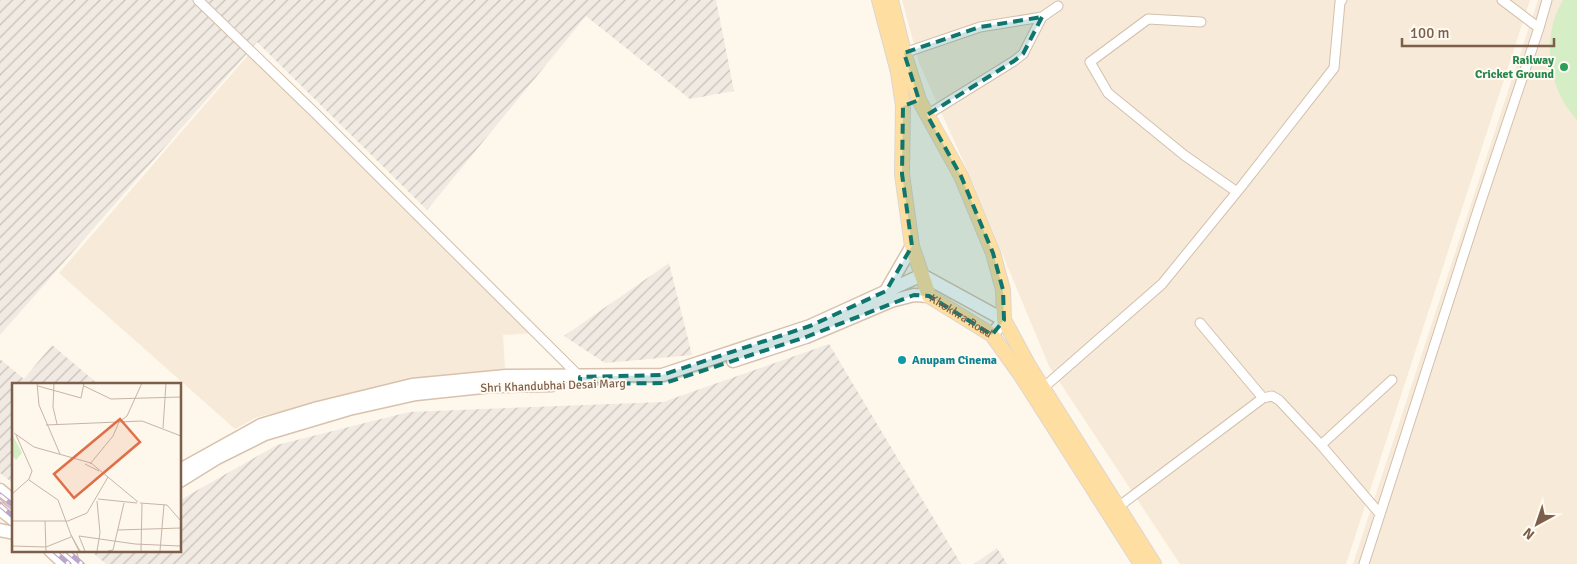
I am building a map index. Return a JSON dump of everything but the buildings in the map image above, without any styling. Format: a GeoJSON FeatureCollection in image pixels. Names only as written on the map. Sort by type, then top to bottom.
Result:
{"type":"FeatureCollection","features":[{"type":"Feature","properties":{"kind":"main road","name":"Khokhra Road"},"geometry":{"type":"LineString","coordinates":[[879,0],[898,72],[903,106],[902,174],[912,246],[929,296],[992,335],[1020,374],[1141,564]]}},
{"type":"Feature","properties":{"kind":"main road","name":"Khokhra Road"},"geometry":{"type":"LineString","coordinates":[[891,0],[904,53],[919,100],[960,176],[994,253],[1003,290],[1004,320],[1029,366],[1154,564]]}},
{"type":"Feature","properties":{"kind":"main road"},"geometry":{"type":"LineString","coordinates":[[903,106],[919,100]]}},
{"type":"Feature","properties":{"kind":"main road"},"geometry":{"type":"LineString","coordinates":[[886,291],[912,246]]}},
{"type":"Feature","properties":{"kind":"main road","name":"Shri Khandubhai Desai Marg"},"geometry":{"type":"LineString","coordinates":[[181,480],[217,458],[265,434],[349,409],[416,394],[492,386],[662,375],[810,326],[922,275]]}},
{"type":"Feature","properties":{"kind":"main road"},"geometry":{"type":"LineString","coordinates":[[922,275],[1004,320],[992,335]]}},
{"type":"Feature","properties":{"kind":"main road","name":"Shri Khandubhai Desai Marg"},"geometry":{"type":"LineString","coordinates":[[181,469],[261,425],[318,408],[403,387],[506,376],[665,383],[806,337],[891,301],[914,295],[929,296]]}},
{"type":"Feature","properties":{"kind":"main road"},"geometry":{"type":"LineString","coordinates":[[0,490],[12,500]]}},
{"type":"Feature","properties":{"kind":"main road"},"geometry":{"type":"LineString","coordinates":[[0,509],[12,518]]}},
{"type":"Feature","properties":{"kind":"main road"},"geometry":{"type":"LineString","coordinates":[[52,552],[66,564]]}},
{"type":"Feature","properties":{"kind":"street"},"geometry":{"type":"LineString","coordinates":[[198,0],[316,114],[580,380]]}},
{"type":"Feature","properties":{"kind":"street"},"geometry":{"type":"LineString","coordinates":[[1043,388],[1162,284],[1334,68],[1340,2],[1342,0]]}},
{"type":"Feature","properties":{"kind":"street"},"geometry":{"type":"LineString","coordinates":[[1502,0],[1539,28]]}},
{"type":"Feature","properties":{"kind":"street"},"geometry":{"type":"LineString","coordinates":[[1364,564],[1547,0]]}},
{"type":"Feature","properties":{"kind":"street"},"geometry":{"type":"LineString","coordinates":[[927,115],[1023,54],[1042,17],[1059,2]]}},
{"type":"Feature","properties":{"kind":"street"},"geometry":{"type":"LineString","coordinates":[[904,53],[980,27],[1042,17]]}},
{"type":"Feature","properties":{"kind":"street"},"geometry":{"type":"LineString","coordinates":[[1202,22],[1148,20],[1090,62],[1108,93],[1184,155],[1237,192]]}},
{"type":"Feature","properties":{"kind":"street"},"geometry":{"type":"LineString","coordinates":[[1200,323],[1263,398]]}},
{"type":"Feature","properties":{"kind":"street"},"geometry":{"type":"LineString","coordinates":[[1321,445],[1392,380]]}},
{"type":"Feature","properties":{"kind":"street"},"geometry":{"type":"LineString","coordinates":[[1118,507],[1263,398],[1272,396],[1279,400],[1321,445],[1380,514]]}},
{"type":"Feature","properties":{"kind":"highlighted area"},"geometry":{"type":"Polygon","coordinates":[[[1042,17],[1023,54],[927,115],[961,176],[993,253],[1003,290],[1004,320],[992,335],[929,296],[914,295],[806,337],[665,383],[580,384],[580,377],[662,375],[810,326],[886,291],[912,246],[902,174],[903,106],[919,100],[904,53],[980,27],[1042,17]]]}},
{"type":"Feature","properties":{"kind":"shaded area"},"geometry":{"type":"Polygon","coordinates":[[[0,0],[716,0],[734,91],[690,99],[586,16],[427,210],[257,42],[0,335],[0,0]]]}},
{"type":"Feature","properties":{"kind":"shaded area"},"geometry":{"type":"Polygon","coordinates":[[[902,0],[1530,0],[1346,564],[1180,564],[1049,366],[970,176],[919,63],[902,0]]]}},
{"type":"Feature","properties":{"kind":"shaded area"},"geometry":{"type":"Polygon","coordinates":[[[1538,0],[1577,0],[1577,564],[1353,564],[1538,0]]]}},
{"type":"Feature","properties":{"kind":"shaded area"},"geometry":{"type":"Polygon","coordinates":[[[249,54],[532,333],[503,335],[505,370],[412,381],[257,417],[235,429],[59,273],[249,54]]]}},
{"type":"Feature","properties":{"kind":"shaded area"},"geometry":{"type":"Polygon","coordinates":[[[669,263],[692,355],[605,363],[564,336],[669,263]]]}},
{"type":"Feature","properties":{"kind":"shaded area"},"geometry":{"type":"Polygon","coordinates":[[[829,344],[961,564],[106,564],[92,552],[181,552],[181,499],[277,445],[409,412],[663,402],[829,344]]]}},
{"type":"Feature","properties":{"kind":"shaded area"},"geometry":{"type":"Polygon","coordinates":[[[52,345],[97,383],[12,383],[12,482],[0,473],[0,359],[24,379],[52,345]]]}},
{"type":"Feature","properties":{"kind":"shaded area"},"geometry":{"type":"Polygon","coordinates":[[[997,548],[1007,564],[974,564],[997,548]]]}},
{"type":"Feature","properties":{"kind":"green space","name":"Railway Cricket Ground"},"geometry":{"type":"Polygon","coordinates":[[[1563,0],[1577,0],[1577,120],[1557,89],[1551,63],[1550,50],[1553,24],[1563,0]]]}},
{"type":"Feature","properties":{"kind":"railway"},"geometry":{"type":"LineString","coordinates":[[0,495],[12,504]]}},
{"type":"Feature","properties":{"kind":"railway"},"geometry":{"type":"LineString","coordinates":[[0,505],[12,515]]}},
{"type":"Feature","properties":{"kind":"railway"},"geometry":{"type":"LineString","coordinates":[[55,552],[69,564]]}},
{"type":"Feature","properties":{"kind":"railway"},"geometry":{"type":"LineString","coordinates":[[68,552],[82,564]]}},
{"type":"Feature","properties":{"kind":"place","name":"Railway Cricket Ground"},"geometry":{"type":"Point","coordinates":[1564,67]}},
{"type":"Feature","properties":{"kind":"place","name":"Anupam Cinema"},"geometry":{"type":"Point","coordinates":[902,360]}}]}
